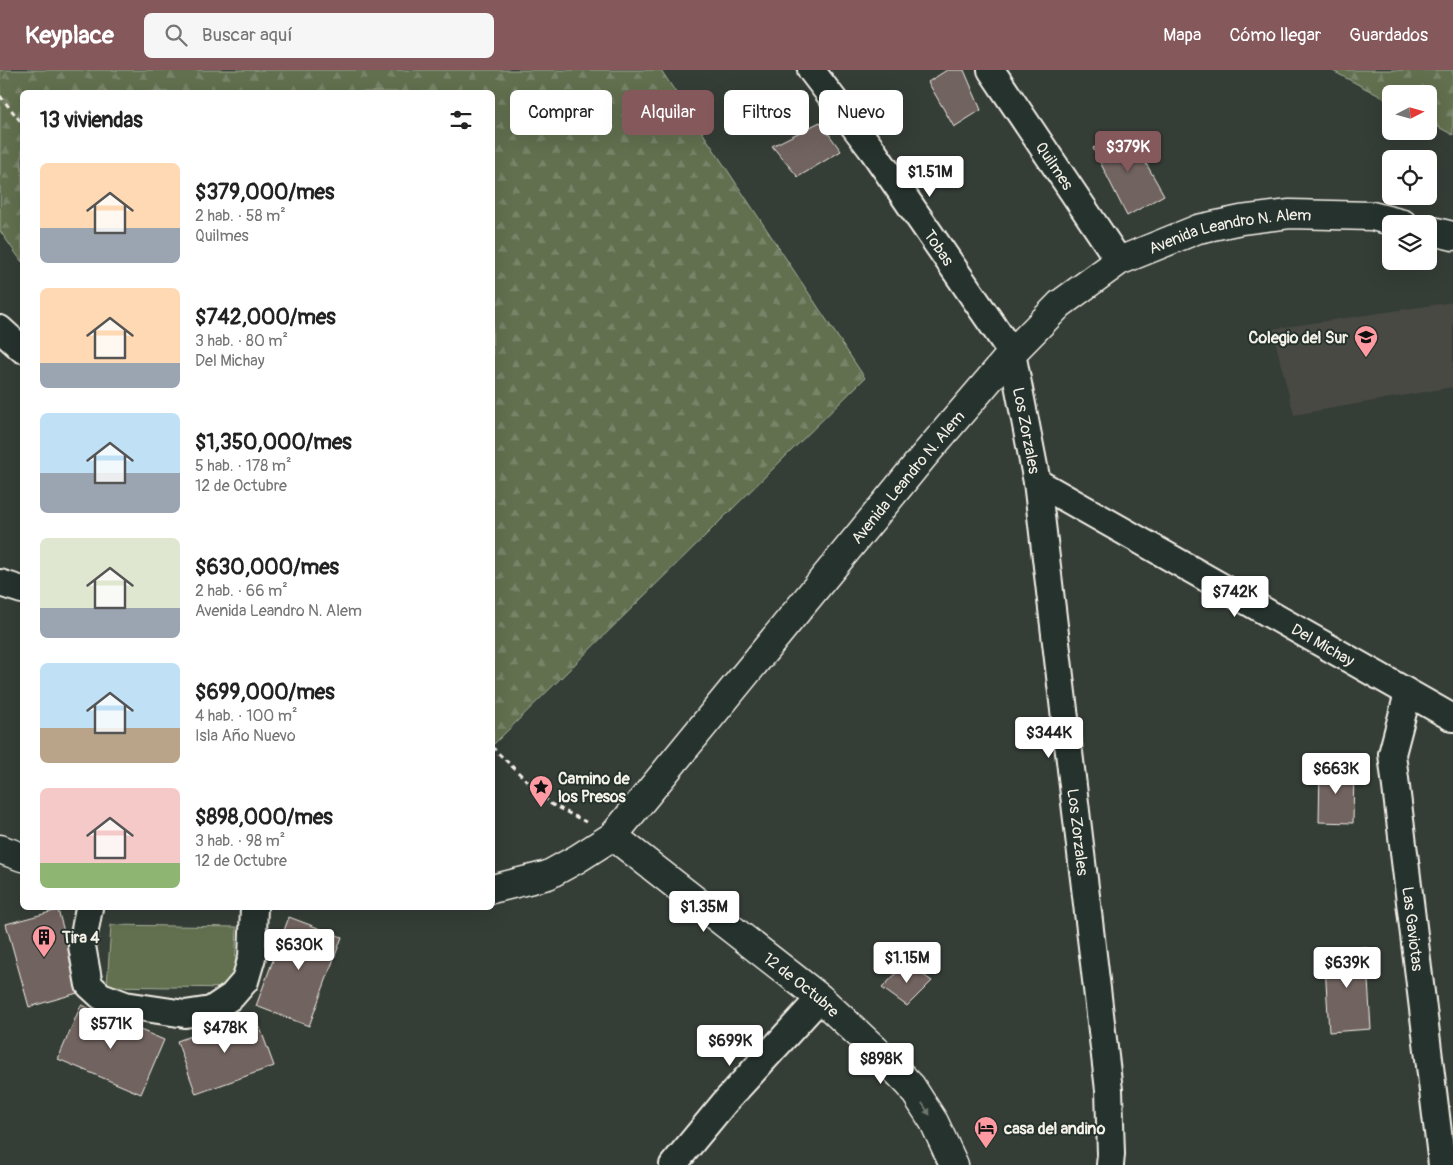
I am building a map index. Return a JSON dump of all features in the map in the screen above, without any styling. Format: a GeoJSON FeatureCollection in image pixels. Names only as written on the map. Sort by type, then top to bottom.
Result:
{"type":"FeatureCollection","features":[{"type":"Feature","properties":{"kind":"main road","name":"Avenida Leandro N. Alem"},"geometry":{"type":"LineString","coordinates":[[495,888],[548,875],[577,860],[613,836],[923,457],[1012,354],[1060,304],[1119,261],[1198,229],[1241,220],[1290,214],[1372,216],[1382,219]]}},
{"type":"Feature","properties":{"kind":"main road"},"geometry":{"type":"LineString","coordinates":[[1437,232],[1453,236]]}},
{"type":"Feature","properties":{"kind":"main road","name":"12 de Octubre"},"geometry":{"type":"LineString","coordinates":[[613,836],[820,998],[878,1052],[911,1086],[934,1122],[954,1165]]}},
{"type":"Feature","properties":{"kind":"main road"},"geometry":{"type":"LineString","coordinates":[[0,849],[20,855]]}},
{"type":"Feature","properties":{"kind":"street","name":"Tobas"},"geometry":{"type":"LineString","coordinates":[[811,70],[873,151],[1012,354]]}},
{"type":"Feature","properties":{"kind":"street","name":"Quilmes"},"geometry":{"type":"LineString","coordinates":[[991,70],[1119,261]]}},
{"type":"Feature","properties":{"kind":"street"},"geometry":{"type":"LineString","coordinates":[[0,329],[20,347]]}},
{"type":"Feature","properties":{"kind":"street","name":"Los Zorzales"},"geometry":{"type":"LineString","coordinates":[[1012,354],[1037,482],[1108,1090],[1110,1165]]}},
{"type":"Feature","properties":{"kind":"street","name":"Del Michay"},"geometry":{"type":"LineString","coordinates":[[1037,482],[1453,718]]}},
{"type":"Feature","properties":{"kind":"street"},"geometry":{"type":"LineString","coordinates":[[0,583],[20,589]]}},
{"type":"Feature","properties":{"kind":"street","name":"Las Gaviotas"},"geometry":{"type":"LineString","coordinates":[[1408,693],[1392,754],[1442,1165]]}},
{"type":"Feature","properties":{"kind":"street"},"geometry":{"type":"LineString","coordinates":[[89,910],[82,946],[89,986],[101,996],[125,1005],[185,1014],[211,1010],[232,996],[246,981],[252,958],[254,910]]}},
{"type":"Feature","properties":{"kind":"street"},"geometry":{"type":"LineString","coordinates":[[673,1165],[725,1102],[820,998]]}},
{"type":"Feature","properties":{"kind":"path"},"geometry":{"type":"LineString","coordinates":[[0,96],[20,120]]}},
{"type":"Feature","properties":{"kind":"path"},"geometry":{"type":"LineString","coordinates":[[495,750],[551,804],[613,836]]}},
{"type":"Feature","properties":{"kind":"shaded area","name":"Colegio del Sur"},"geometry":{"type":"Polygon","coordinates":[[[1453,302],[1453,387],[1294,415],[1272,329],[1453,302]]]}},
{"type":"Feature","properties":{"kind":"green space"},"geometry":{"type":"Polygon","coordinates":[[[0,70],[661,70],[674,90],[622,90],[622,135],[704,135],[865,378],[495,743],[495,90],[20,90],[20,259],[0,231],[0,70]]]}},
{"type":"Feature","properties":{"kind":"green space"},"geometry":{"type":"Polygon","coordinates":[[[1331,70],[1453,70],[1453,135],[1438,127],[1438,85],[1382,85],[1382,97],[1331,70]]]}},
{"type":"Feature","properties":{"kind":"green space"},"geometry":{"type":"Polygon","coordinates":[[[111,925],[237,927],[234,988],[107,986],[111,925]]]}},
{"type":"Feature","properties":{"kind":"building"},"geometry":{"type":"Polygon","coordinates":[[[947,70],[964,70],[981,110],[954,127],[928,82],[947,70]]]}},
{"type":"Feature","properties":{"kind":"building"},"geometry":{"type":"Polygon","coordinates":[[[819,122],[819,135],[829,135],[841,151],[798,177],[772,146],[794,135],[809,135],[809,128],[819,122]]]}},
{"type":"Feature","properties":{"kind":"building"},"geometry":{"type":"Polygon","coordinates":[[[1128,132],[1164,195],[1127,216],[1093,148],[1128,132]]]}},
{"type":"Feature","properties":{"kind":"building"},"geometry":{"type":"Polygon","coordinates":[[[1320,767],[1354,768],[1353,823],[1319,822],[1320,767]]]}},
{"type":"Feature","properties":{"kind":"building","name":"Tira 4"},"geometry":{"type":"Polygon","coordinates":[[[58,910],[81,992],[29,1007],[6,924],[58,910]]]}},
{"type":"Feature","properties":{"kind":"building"},"geometry":{"type":"Polygon","coordinates":[[[289,917],[342,937],[309,1026],[256,1006],[289,917]]]}},
{"type":"Feature","properties":{"kind":"building"},"geometry":{"type":"Polygon","coordinates":[[[1366,947],[1371,1029],[1329,1032],[1324,949],[1366,947]]]}},
{"type":"Feature","properties":{"kind":"building"},"geometry":{"type":"Polygon","coordinates":[[[906,963],[932,981],[907,1006],[882,988],[906,963]]]}},
{"type":"Feature","properties":{"kind":"building"},"geometry":{"type":"Polygon","coordinates":[[[81,1005],[164,1040],[141,1094],[58,1059],[81,1005]]]}},
{"type":"Feature","properties":{"kind":"building"},"geometry":{"type":"Polygon","coordinates":[[[255,1014],[274,1066],[196,1094],[177,1041],[255,1014]]]}},
{"type":"Feature","properties":{"kind":"place","name":"Colegio del Sur"},"geometry":{"type":"Point","coordinates":[1366,358]}},
{"type":"Feature","properties":{"kind":"place","name":"Camino de los Presos"},"geometry":{"type":"Point","coordinates":[541,808]}},
{"type":"Feature","properties":{"kind":"place","name":"Tira 4"},"geometry":{"type":"Point","coordinates":[44,958]}},
{"type":"Feature","properties":{"kind":"place","name":"casa del andino"},"geometry":{"type":"Point","coordinates":[986,1149]}}]}
